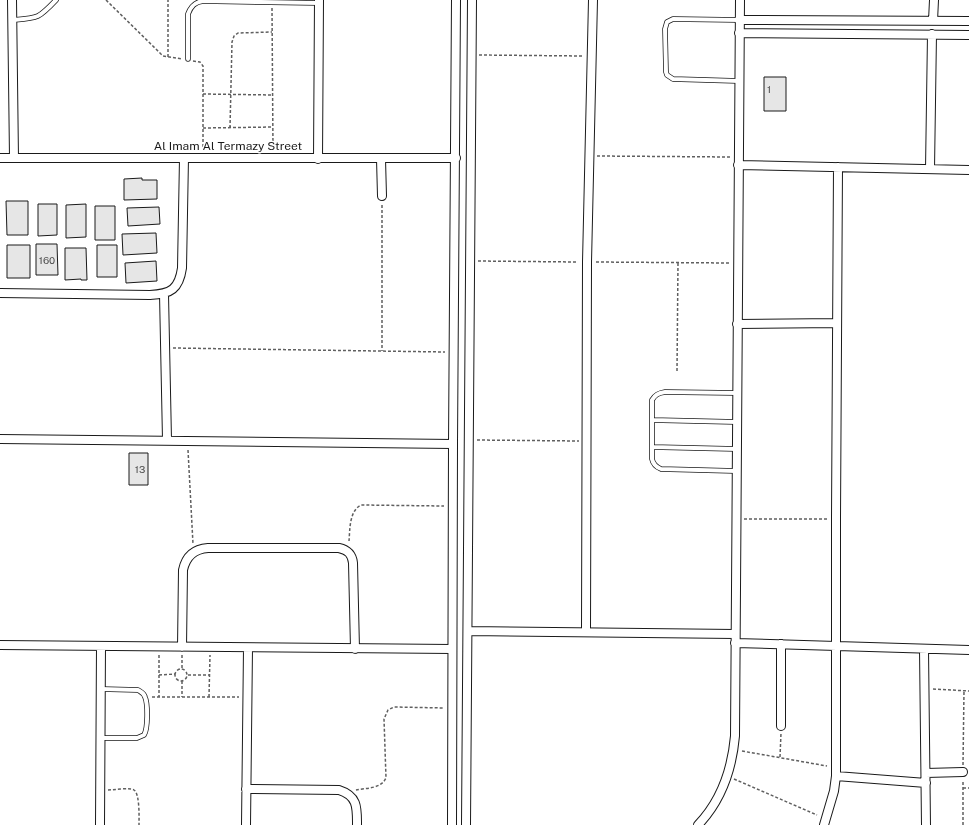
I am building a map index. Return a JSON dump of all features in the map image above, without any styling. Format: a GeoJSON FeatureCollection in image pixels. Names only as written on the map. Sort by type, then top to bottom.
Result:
{"type":"FeatureCollection","features":[{"type":"Feature","properties":{"kind":"street"},"geometry":{"type":"LineString","coordinates":[[12,0],[14,158]]}},
{"type":"Feature","properties":{"kind":"street"},"geometry":{"type":"LineString","coordinates":[[452,825],[456,0]]}},
{"type":"Feature","properties":{"kind":"street"},"geometry":{"type":"LineString","coordinates":[[466,825],[472,0]]}},
{"type":"Feature","properties":{"kind":"street"},"geometry":{"type":"LineString","coordinates":[[586,632],[587,262],[593,0]]}},
{"type":"Feature","properties":{"kind":"street"},"geometry":{"type":"LineString","coordinates":[[698,825],[711,809],[720,793],[727,776],[734,749],[740,0]]}},
{"type":"Feature","properties":{"kind":"street"},"geometry":{"type":"LineString","coordinates":[[934,0],[934,21]]}},
{"type":"Feature","properties":{"kind":"street"},"geometry":{"type":"LineString","coordinates":[[318,159],[319,2]]}},
{"type":"Feature","properties":{"kind":"street"},"geometry":{"type":"LineString","coordinates":[[739,20],[969,21]]}},
{"type":"Feature","properties":{"kind":"street"},"geometry":{"type":"LineString","coordinates":[[739,33],[969,35]]}},
{"type":"Feature","properties":{"kind":"street"},"geometry":{"type":"LineString","coordinates":[[930,169],[932,34]]}},
{"type":"Feature","properties":{"kind":"street"},"geometry":{"type":"LineString","coordinates":[[456,118],[471,118]]}},
{"type":"Feature","properties":{"kind":"street","name":"Al Imam Al Termazy Street"},"geometry":{"type":"LineString","coordinates":[[0,158],[456,158]]}},
{"type":"Feature","properties":{"kind":"street"},"geometry":{"type":"LineString","coordinates":[[0,293],[164,294],[174,288],[180,279],[182,268],[184,158]]}},
{"type":"Feature","properties":{"kind":"street"},"geometry":{"type":"LineString","coordinates":[[382,159],[382,196]]}},
{"type":"Feature","properties":{"kind":"street"},"geometry":{"type":"LineString","coordinates":[[738,161],[838,167],[969,170]]}},
{"type":"Feature","properties":{"kind":"street"},"geometry":{"type":"LineString","coordinates":[[825,822],[834,792],[836,772],[838,167]]}},
{"type":"Feature","properties":{"kind":"street"},"geometry":{"type":"LineString","coordinates":[[455,202],[470,202]]}},
{"type":"Feature","properties":{"kind":"street"},"geometry":{"type":"LineString","coordinates":[[164,294],[167,440]]}},
{"type":"Feature","properties":{"kind":"street"},"geometry":{"type":"LineString","coordinates":[[738,324],[837,323]]}},
{"type":"Feature","properties":{"kind":"street"},"geometry":{"type":"LineString","coordinates":[[454,386],[468,387]]}},
{"type":"Feature","properties":{"kind":"street"},"geometry":{"type":"LineString","coordinates":[[0,438],[453,444]]}},
{"type":"Feature","properties":{"kind":"street"},"geometry":{"type":"LineString","coordinates":[[453,489],[468,489]]}},
{"type":"Feature","properties":{"kind":"street"},"geometry":{"type":"LineString","coordinates":[[182,647],[183,570],[184,563],[188,556],[194,551],[201,548],[339,548],[348,551],[351,554],[354,563],[355,649]]}},
{"type":"Feature","properties":{"kind":"street"},"geometry":{"type":"LineString","coordinates":[[452,579],[468,579]]}},
{"type":"Feature","properties":{"kind":"street"},"geometry":{"type":"LineString","coordinates":[[468,631],[735,634]]}},
{"type":"Feature","properties":{"kind":"street"},"geometry":{"type":"LineString","coordinates":[[735,644],[969,650]]}},
{"type":"Feature","properties":{"kind":"street"},"geometry":{"type":"LineString","coordinates":[[781,644],[781,726]]}},
{"type":"Feature","properties":{"kind":"street"},"geometry":{"type":"LineString","coordinates":[[0,645],[452,649]]}},
{"type":"Feature","properties":{"kind":"street"},"geometry":{"type":"LineString","coordinates":[[100,825],[101,646]]}},
{"type":"Feature","properties":{"kind":"street"},"geometry":{"type":"LineString","coordinates":[[246,825],[246,697],[248,648]]}},
{"type":"Feature","properties":{"kind":"street"},"geometry":{"type":"LineString","coordinates":[[924,649],[926,825]]}},
{"type":"Feature","properties":{"kind":"street"},"geometry":{"type":"LineString","coordinates":[[452,688],[468,689]]}},
{"type":"Feature","properties":{"kind":"street"},"geometry":{"type":"LineString","coordinates":[[836,772],[926,783]]}},
{"type":"Feature","properties":{"kind":"street"},"geometry":{"type":"LineString","coordinates":[[926,773],[963,772]]}},
{"type":"Feature","properties":{"kind":"street"},"geometry":{"type":"LineString","coordinates":[[246,789],[333,790],[345,792],[355,801],[357,807],[357,825]]}},
{"type":"Feature","properties":{"kind":"street"},"geometry":{"type":"LineString","coordinates":[[452,808],[466,808]]}},
{"type":"Feature","properties":{"kind":"lane"},"geometry":{"type":"LineString","coordinates":[[12,20],[34,18],[39,16],[56,0]]}},
{"type":"Feature","properties":{"kind":"lane"},"geometry":{"type":"LineString","coordinates":[[188,59],[188,14],[194,4],[203,0],[319,2]]}},
{"type":"Feature","properties":{"kind":"lane"},"geometry":{"type":"LineString","coordinates":[[739,20],[673,19],[667,22],[665,29],[666,72],[670,78],[739,81]]}},
{"type":"Feature","properties":{"kind":"lane"},"geometry":{"type":"LineString","coordinates":[[736,471],[661,469],[656,467],[653,463],[652,400],[659,393],[737,393]]}},
{"type":"Feature","properties":{"kind":"lane"},"geometry":{"type":"LineString","coordinates":[[652,420],[737,422]]}},
{"type":"Feature","properties":{"kind":"lane"},"geometry":{"type":"LineString","coordinates":[[652,446],[736,449]]}},
{"type":"Feature","properties":{"kind":"lane"},"geometry":{"type":"LineString","coordinates":[[101,689],[138,690],[144,694],[147,730],[144,735],[137,738],[101,738]]}},
{"type":"Feature","properties":{"kind":"path"},"geometry":{"type":"LineString","coordinates":[[106,0],[164,56],[200,62],[203,66],[203,158]]}},
{"type":"Feature","properties":{"kind":"path"},"geometry":{"type":"LineString","coordinates":[[168,0],[168,57]]}},
{"type":"Feature","properties":{"kind":"path"},"geometry":{"type":"LineString","coordinates":[[272,2],[274,159]]}},
{"type":"Feature","properties":{"kind":"path"},"geometry":{"type":"LineString","coordinates":[[230,128],[232,42],[234,36],[238,34],[272,32]]}},
{"type":"Feature","properties":{"kind":"path"},"geometry":{"type":"LineString","coordinates":[[471,55],[591,56]]}},
{"type":"Feature","properties":{"kind":"path"},"geometry":{"type":"LineString","coordinates":[[203,94],[273,95]]}},
{"type":"Feature","properties":{"kind":"path"},"geometry":{"type":"LineString","coordinates":[[203,128],[273,127]]}},
{"type":"Feature","properties":{"kind":"path"},"geometry":{"type":"LineString","coordinates":[[589,156],[738,161]]}},
{"type":"Feature","properties":{"kind":"path"},"geometry":{"type":"LineString","coordinates":[[382,196],[382,351]]}},
{"type":"Feature","properties":{"kind":"path"},"geometry":{"type":"LineString","coordinates":[[469,262],[738,263]]}},
{"type":"Feature","properties":{"kind":"path"},"geometry":{"type":"LineString","coordinates":[[677,371],[678,263]]}},
{"type":"Feature","properties":{"kind":"path"},"geometry":{"type":"LineString","coordinates":[[165,348],[454,352]]}},
{"type":"Feature","properties":{"kind":"path"},"geometry":{"type":"LineString","coordinates":[[187,440],[194,551]]}},
{"type":"Feature","properties":{"kind":"path"},"geometry":{"type":"LineString","coordinates":[[468,440],[587,441]]}},
{"type":"Feature","properties":{"kind":"path"},"geometry":{"type":"LineString","coordinates":[[348,551],[353,512],[358,506],[453,506]]}},
{"type":"Feature","properties":{"kind":"path"},"geometry":{"type":"LineString","coordinates":[[736,519],[836,518]]}},
{"type":"Feature","properties":{"kind":"path"},"geometry":{"type":"LineString","coordinates":[[159,647],[159,697]]}},
{"type":"Feature","properties":{"kind":"path"},"geometry":{"type":"LineString","coordinates":[[182,647],[182,668],[188,675]]}},
{"type":"Feature","properties":{"kind":"path"},"geometry":{"type":"LineString","coordinates":[[209,697],[210,647]]}},
{"type":"Feature","properties":{"kind":"path"},"geometry":{"type":"LineString","coordinates":[[159,675],[175,674],[177,670],[182,668]]}},
{"type":"Feature","properties":{"kind":"path"},"geometry":{"type":"LineString","coordinates":[[175,674],[177,679],[182,681]]}},
{"type":"Feature","properties":{"kind":"path"},"geometry":{"type":"LineString","coordinates":[[188,675],[210,675]]}},
{"type":"Feature","properties":{"kind":"path"},"geometry":{"type":"LineString","coordinates":[[182,681],[186,679],[188,675]]}},
{"type":"Feature","properties":{"kind":"path"},"geometry":{"type":"LineString","coordinates":[[182,681],[182,697]]}},
{"type":"Feature","properties":{"kind":"path"},"geometry":{"type":"LineString","coordinates":[[924,689],[969,691]]}},
{"type":"Feature","properties":{"kind":"path"},"geometry":{"type":"LineString","coordinates":[[963,825],[964,690]]}},
{"type":"Feature","properties":{"kind":"path"},"geometry":{"type":"LineString","coordinates":[[145,698],[246,697]]}},
{"type":"Feature","properties":{"kind":"path"},"geometry":{"type":"LineString","coordinates":[[345,792],[379,786],[384,781],[386,774],[384,719],[388,710],[394,707],[452,708]]}},
{"type":"Feature","properties":{"kind":"path"},"geometry":{"type":"LineString","coordinates":[[780,758],[781,726]]}},
{"type":"Feature","properties":{"kind":"path"},"geometry":{"type":"LineString","coordinates":[[734,749],[780,758],[836,772]]}},
{"type":"Feature","properties":{"kind":"path"},"geometry":{"type":"LineString","coordinates":[[727,776],[825,822]]}},
{"type":"Feature","properties":{"kind":"path"},"geometry":{"type":"LineString","coordinates":[[963,788],[969,788]]}},
{"type":"Feature","properties":{"kind":"path"},"geometry":{"type":"LineString","coordinates":[[101,790],[135,790],[138,794],[139,825]]}},
{"type":"Feature","properties":{"kind":"building"},"geometry":{"type":"Polygon","coordinates":[[[764,77],[786,77],[786,111],[764,111],[764,77]]]}},
{"type":"Feature","properties":{"kind":"building"},"geometry":{"type":"Polygon","coordinates":[[[142,178],[142,180],[157,180],[157,199],[124,200],[124,179],[142,178]]]}},
{"type":"Feature","properties":{"kind":"building"},"geometry":{"type":"Polygon","coordinates":[[[6,201],[28,201],[28,235],[7,235],[6,201]]]}},
{"type":"Feature","properties":{"kind":"building"},"geometry":{"type":"Polygon","coordinates":[[[38,204],[57,204],[57,235],[38,236],[38,204]]]}},
{"type":"Feature","properties":{"kind":"building"},"geometry":{"type":"Polygon","coordinates":[[[86,204],[86,237],[66,238],[66,205],[86,204]]]}},
{"type":"Feature","properties":{"kind":"building"},"geometry":{"type":"Polygon","coordinates":[[[95,206],[115,206],[115,240],[95,240],[95,206]]]}},
{"type":"Feature","properties":{"kind":"building"},"geometry":{"type":"Polygon","coordinates":[[[159,207],[160,224],[128,226],[127,208],[159,207]]]}},
{"type":"Feature","properties":{"kind":"building"},"geometry":{"type":"Polygon","coordinates":[[[156,233],[157,253],[123,255],[122,234],[156,233]]]}},
{"type":"Feature","properties":{"kind":"building"},"geometry":{"type":"Polygon","coordinates":[[[36,244],[57,244],[58,275],[36,275],[36,244]]]}},
{"type":"Feature","properties":{"kind":"building"},"geometry":{"type":"Polygon","coordinates":[[[7,245],[30,245],[30,278],[7,278],[7,245]]]}},
{"type":"Feature","properties":{"kind":"building"},"geometry":{"type":"Polygon","coordinates":[[[97,245],[117,245],[117,277],[97,277],[97,245]]]}},
{"type":"Feature","properties":{"kind":"building"},"geometry":{"type":"Polygon","coordinates":[[[65,248],[86,248],[87,280],[65,280],[65,248]]]}},
{"type":"Feature","properties":{"kind":"building"},"geometry":{"type":"Polygon","coordinates":[[[156,261],[157,281],[126,283],[125,263],[156,261]]]}},
{"type":"Feature","properties":{"kind":"building"},"geometry":{"type":"Polygon","coordinates":[[[129,453],[148,453],[148,485],[129,485],[129,453]]]}}]}
